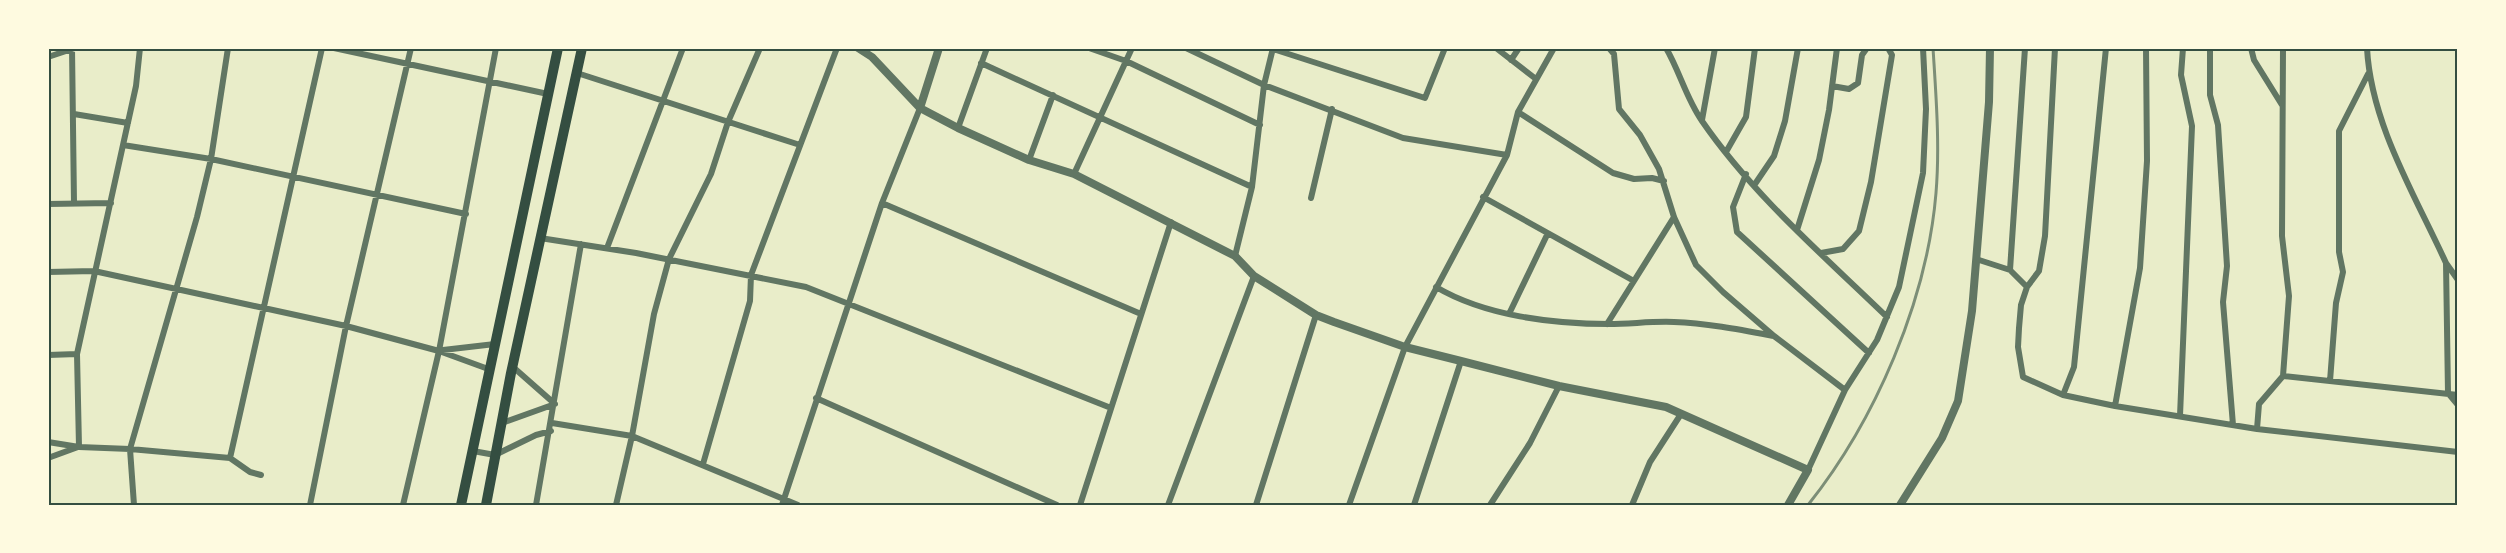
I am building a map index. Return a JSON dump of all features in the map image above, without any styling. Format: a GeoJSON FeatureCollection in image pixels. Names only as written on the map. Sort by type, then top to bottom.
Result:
{"type":"FeatureCollection","features":[{"type":"Feature","properties":{"kind":"highway"},"geometry":{"type":"LineString","coordinates":[[461,505],[558,48]]}},
{"type":"Feature","properties":{"kind":"highway"},"geometry":{"type":"LineString","coordinates":[[486,505],[501,423],[582,48]]}},
{"type":"Feature","properties":{"kind":"street"},"geometry":{"type":"LineString","coordinates":[[48,57],[74,48],[74,203]]}},
{"type":"Feature","properties":{"kind":"street"},"geometry":{"type":"LineString","coordinates":[[79,447],[78,354],[94,271],[128,123],[140,48]]}},
{"type":"Feature","properties":{"kind":"street"},"geometry":{"type":"LineString","coordinates":[[134,505],[130,448],[178,290],[211,159],[228,48]]}},
{"type":"Feature","properties":{"kind":"street"},"geometry":{"type":"LineString","coordinates":[[230,458],[321,48]]}},
{"type":"Feature","properties":{"kind":"street"},"geometry":{"type":"LineString","coordinates":[[334,48],[548,94]]}},
{"type":"Feature","properties":{"kind":"street"},"geometry":{"type":"LineString","coordinates":[[310,505],[346,326],[411,48]]}},
{"type":"Feature","properties":{"kind":"street"},"geometry":{"type":"LineString","coordinates":[[403,505],[440,351],[496,48]]}},
{"type":"Feature","properties":{"kind":"street"},"geometry":{"type":"LineString","coordinates":[[606,248],[683,48]]}},
{"type":"Feature","properties":{"kind":"street"},"geometry":{"type":"LineString","coordinates":[[616,505],[632,436],[654,314],[669,259],[711,174],[728,122],[760,48]]}},
{"type":"Feature","properties":{"kind":"street"},"geometry":{"type":"LineString","coordinates":[[703,464],[750,301],[751,275],[837,48]]}},
{"type":"Feature","properties":{"kind":"street"},"geometry":{"type":"LineString","coordinates":[[858,48],[873,53],[920,108],[1029,160],[1074,174],[1171,222],[1235,256],[1254,276],[1316,315],[1405,347],[1559,386],[1666,407],[1808,470]]}},
{"type":"Feature","properties":{"kind":"street"},"geometry":{"type":"LineString","coordinates":[[783,502],[882,203],[920,108],[939,48]]}},
{"type":"Feature","properties":{"kind":"street"},"geometry":{"type":"LineString","coordinates":[[958,128],[987,48]]}},
{"type":"Feature","properties":{"kind":"street"},"geometry":{"type":"LineString","coordinates":[[1089,48],[1126,61],[1260,125]]}},
{"type":"Feature","properties":{"kind":"street"},"geometry":{"type":"LineString","coordinates":[[1074,174],[1132,48]]}},
{"type":"Feature","properties":{"kind":"street"},"geometry":{"type":"LineString","coordinates":[[1188,48],[1264,85],[1332,109],[1403,138],[1507,155]]}},
{"type":"Feature","properties":{"kind":"street"},"geometry":{"type":"LineString","coordinates":[[1235,256],[1252,187],[1264,85],[1273,49],[1425,98],[1444,48]]}},
{"type":"Feature","properties":{"kind":"street"},"geometry":{"type":"LineString","coordinates":[[1496,48],[1536,78]]}},
{"type":"Feature","properties":{"kind":"street"},"geometry":{"type":"LineString","coordinates":[[1511,60],[1519,48]]}},
{"type":"Feature","properties":{"kind":"street"},"geometry":{"type":"LineString","coordinates":[[1349,505],[1405,347],[1507,155],[1518,112],[1554,48]]}},
{"type":"Feature","properties":{"kind":"street"},"geometry":{"type":"LineString","coordinates":[[1609,48],[1614,54],[1619,109],[1640,135],[1664,181],[1674,217],[1696,265],[1774,336],[1845,390]]}},
{"type":"Feature","properties":{"kind":"street"},"geometry":{"type":"LineString","coordinates":[[1666,48],[1676,66],[1681,85],[1702,120],[1726,152],[1797,230],[1887,317]]}},
{"type":"Feature","properties":{"kind":"street"},"geometry":{"type":"LineString","coordinates":[[1702,120],[1715,48]]}},
{"type":"Feature","properties":{"kind":"street"},"geometry":{"type":"LineString","coordinates":[[1726,152],[1746,117],[1755,48]]}},
{"type":"Feature","properties":{"kind":"street"},"geometry":{"type":"LineString","coordinates":[[1755,184],[1774,156],[1785,122],[1798,48]]}},
{"type":"Feature","properties":{"kind":"street"},"geometry":{"type":"LineString","coordinates":[[1797,230],[1819,160],[1837,48]]}},
{"type":"Feature","properties":{"kind":"street"},"geometry":{"type":"LineString","coordinates":[[1832,86],[1849,89],[1858,83],[1862,55],[1867,48]]}},
{"type":"Feature","properties":{"kind":"street"},"geometry":{"type":"LineString","coordinates":[[1821,253],[1843,249],[1859,231],[1871,182],[1892,55],[1888,48]]}},
{"type":"Feature","properties":{"kind":"street"},"geometry":{"type":"LineString","coordinates":[[1788,505],[1808,470],[1845,390],[1869,353],[1899,287],[1923,173],[1926,109],[1923,48]]}},
{"type":"Feature","properties":{"kind":"street"},"geometry":{"type":"LineString","coordinates":[[1900,505],[1942,438],[1958,401],[1972,312],[1989,102],[1990,48]]}},
{"type":"Feature","properties":{"kind":"street"},"geometry":{"type":"LineString","coordinates":[[2010,270],[2025,48]]}},
{"type":"Feature","properties":{"kind":"street"},"geometry":{"type":"LineString","coordinates":[[2055,48],[2045,236],[2039,271],[2026,287],[2021,305],[2018,347],[2023,377],[2063,395],[2115,406],[2257,429],[2458,452]]}},
{"type":"Feature","properties":{"kind":"street"},"geometry":{"type":"LineString","coordinates":[[2063,395],[2074,367],[2106,48]]}},
{"type":"Feature","properties":{"kind":"street"},"geometry":{"type":"LineString","coordinates":[[2115,406],[2140,268],[2147,161],[2146,48]]}},
{"type":"Feature","properties":{"kind":"street"},"geometry":{"type":"LineString","coordinates":[[2180,416],[2192,126],[2181,75],[2183,48]]}},
{"type":"Feature","properties":{"kind":"street"},"geometry":{"type":"LineString","coordinates":[[2210,48],[2210,95],[2218,125],[2227,266],[2223,302],[2233,425]]}},
{"type":"Feature","properties":{"kind":"street"},"geometry":{"type":"LineString","coordinates":[[2251,48],[2254,60],[2283,107]]}},
{"type":"Feature","properties":{"kind":"street"},"geometry":{"type":"LineString","coordinates":[[2257,429],[2259,404],[2283,376],[2289,296],[2282,236],[2283,48]]}},
{"type":"Feature","properties":{"kind":"street"},"geometry":{"type":"LineString","coordinates":[[2367,48],[2368,74],[2389,137],[2446,263],[2458,280]]}},
{"type":"Feature","properties":{"kind":"street"},"geometry":{"type":"LineString","coordinates":[[981,63],[1053,95],[1099,119],[1252,187]]}},
{"type":"Feature","properties":{"kind":"street"},"geometry":{"type":"LineString","coordinates":[[577,74],[800,145]]}},
{"type":"Feature","properties":{"kind":"street"},"geometry":{"type":"LineString","coordinates":[[2330,381],[2336,303],[2343,272],[2339,252],[2339,131],[2368,74]]}},
{"type":"Feature","properties":{"kind":"street"},"geometry":{"type":"LineString","coordinates":[[1029,160],[1053,95]]}},
{"type":"Feature","properties":{"kind":"street"},"geometry":{"type":"LineString","coordinates":[[1311,198],[1332,109]]}},
{"type":"Feature","properties":{"kind":"street"},"geometry":{"type":"LineString","coordinates":[[1518,112],[1613,173],[1634,179],[1652,178],[1664,181]]}},
{"type":"Feature","properties":{"kind":"street"},"geometry":{"type":"LineString","coordinates":[[74,114],[128,123]]}},
{"type":"Feature","properties":{"kind":"street"},"geometry":{"type":"LineString","coordinates":[[123,145],[211,159],[378,197],[466,214]]}},
{"type":"Feature","properties":{"kind":"street"},"geometry":{"type":"LineString","coordinates":[[1746,174],[1733,207],[1737,232],[1869,353]]}},
{"type":"Feature","properties":{"kind":"street"},"geometry":{"type":"LineString","coordinates":[[1483,197],[1547,235],[1634,281]]}},
{"type":"Feature","properties":{"kind":"street"},"geometry":{"type":"LineString","coordinates":[[48,204],[111,203]]}},
{"type":"Feature","properties":{"kind":"street"},"geometry":{"type":"LineString","coordinates":[[882,203],[1141,314]]}},
{"type":"Feature","properties":{"kind":"street"},"geometry":{"type":"LineString","coordinates":[[1607,324],[1674,217]]}},
{"type":"Feature","properties":{"kind":"street"},"geometry":{"type":"LineString","coordinates":[[1080,505],[1171,222]]}},
{"type":"Feature","properties":{"kind":"street"},"geometry":{"type":"LineString","coordinates":[[1509,314],[1547,235]]}},
{"type":"Feature","properties":{"kind":"street"},"geometry":{"type":"LineString","coordinates":[[540,238],[669,259],[806,287],[849,302],[956,349],[1111,408]]}},
{"type":"Feature","properties":{"kind":"street"},"geometry":{"type":"LineString","coordinates":[[536,505],[581,244]]}},
{"type":"Feature","properties":{"kind":"street"},"geometry":{"type":"LineString","coordinates":[[1976,259],[2010,270],[2026,287]]}},
{"type":"Feature","properties":{"kind":"street"},"geometry":{"type":"LineString","coordinates":[[2446,263],[2448,393],[2458,405]]}},
{"type":"Feature","properties":{"kind":"street"},"geometry":{"type":"LineString","coordinates":[[48,272],[94,271],[346,326],[440,351],[491,370]]}},
{"type":"Feature","properties":{"kind":"street"},"geometry":{"type":"LineString","coordinates":[[1168,505],[1254,276]]}},
{"type":"Feature","properties":{"kind":"street"},"geometry":{"type":"LineString","coordinates":[[1436,287],[1456,299],[1509,314],[1607,324],[1676,322],[1774,336]]}},
{"type":"Feature","properties":{"kind":"street"},"geometry":{"type":"LineString","coordinates":[[1256,505],[1316,315]]}},
{"type":"Feature","properties":{"kind":"street"},"geometry":{"type":"LineString","coordinates":[[440,351],[497,344]]}},
{"type":"Feature","properties":{"kind":"street"},"geometry":{"type":"LineString","coordinates":[[48,354],[78,354]]}},
{"type":"Feature","properties":{"kind":"street"},"geometry":{"type":"LineString","coordinates":[[1414,505],[1461,361]]}},
{"type":"Feature","properties":{"kind":"street"},"geometry":{"type":"LineString","coordinates":[[513,367],[555,404]]}},
{"type":"Feature","properties":{"kind":"street"},"geometry":{"type":"LineString","coordinates":[[2283,376],[2458,395]]}},
{"type":"Feature","properties":{"kind":"street"},"geometry":{"type":"LineString","coordinates":[[1490,505],[1530,444],[1559,386]]}},
{"type":"Feature","properties":{"kind":"street"},"geometry":{"type":"LineString","coordinates":[[816,399],[1057,505]]}},
{"type":"Feature","properties":{"kind":"street"},"geometry":{"type":"LineString","coordinates":[[501,423],[555,404]]}},
{"type":"Feature","properties":{"kind":"street"},"geometry":{"type":"LineString","coordinates":[[1632,505],[1650,462],[1681,414]]}},
{"type":"Feature","properties":{"kind":"street"},"geometry":{"type":"LineString","coordinates":[[473,451],[495,455],[551,427],[632,436],[703,464],[783,502],[798,505]]}},
{"type":"Feature","properties":{"kind":"street"},"geometry":{"type":"LineString","coordinates":[[48,442],[79,447],[130,448],[230,458],[250,472],[261,475]]}},
{"type":"Feature","properties":{"kind":"street"},"geometry":{"type":"LineString","coordinates":[[48,458],[79,447]]}},
{"type":"Feature","properties":{"kind":"railway"},"geometry":{"type":"LineString","coordinates":[[1808,505],[1855,436],[1876,398],[1894,358],[1922,276],[1931,234],[1938,157],[1933,48]]}}]}
